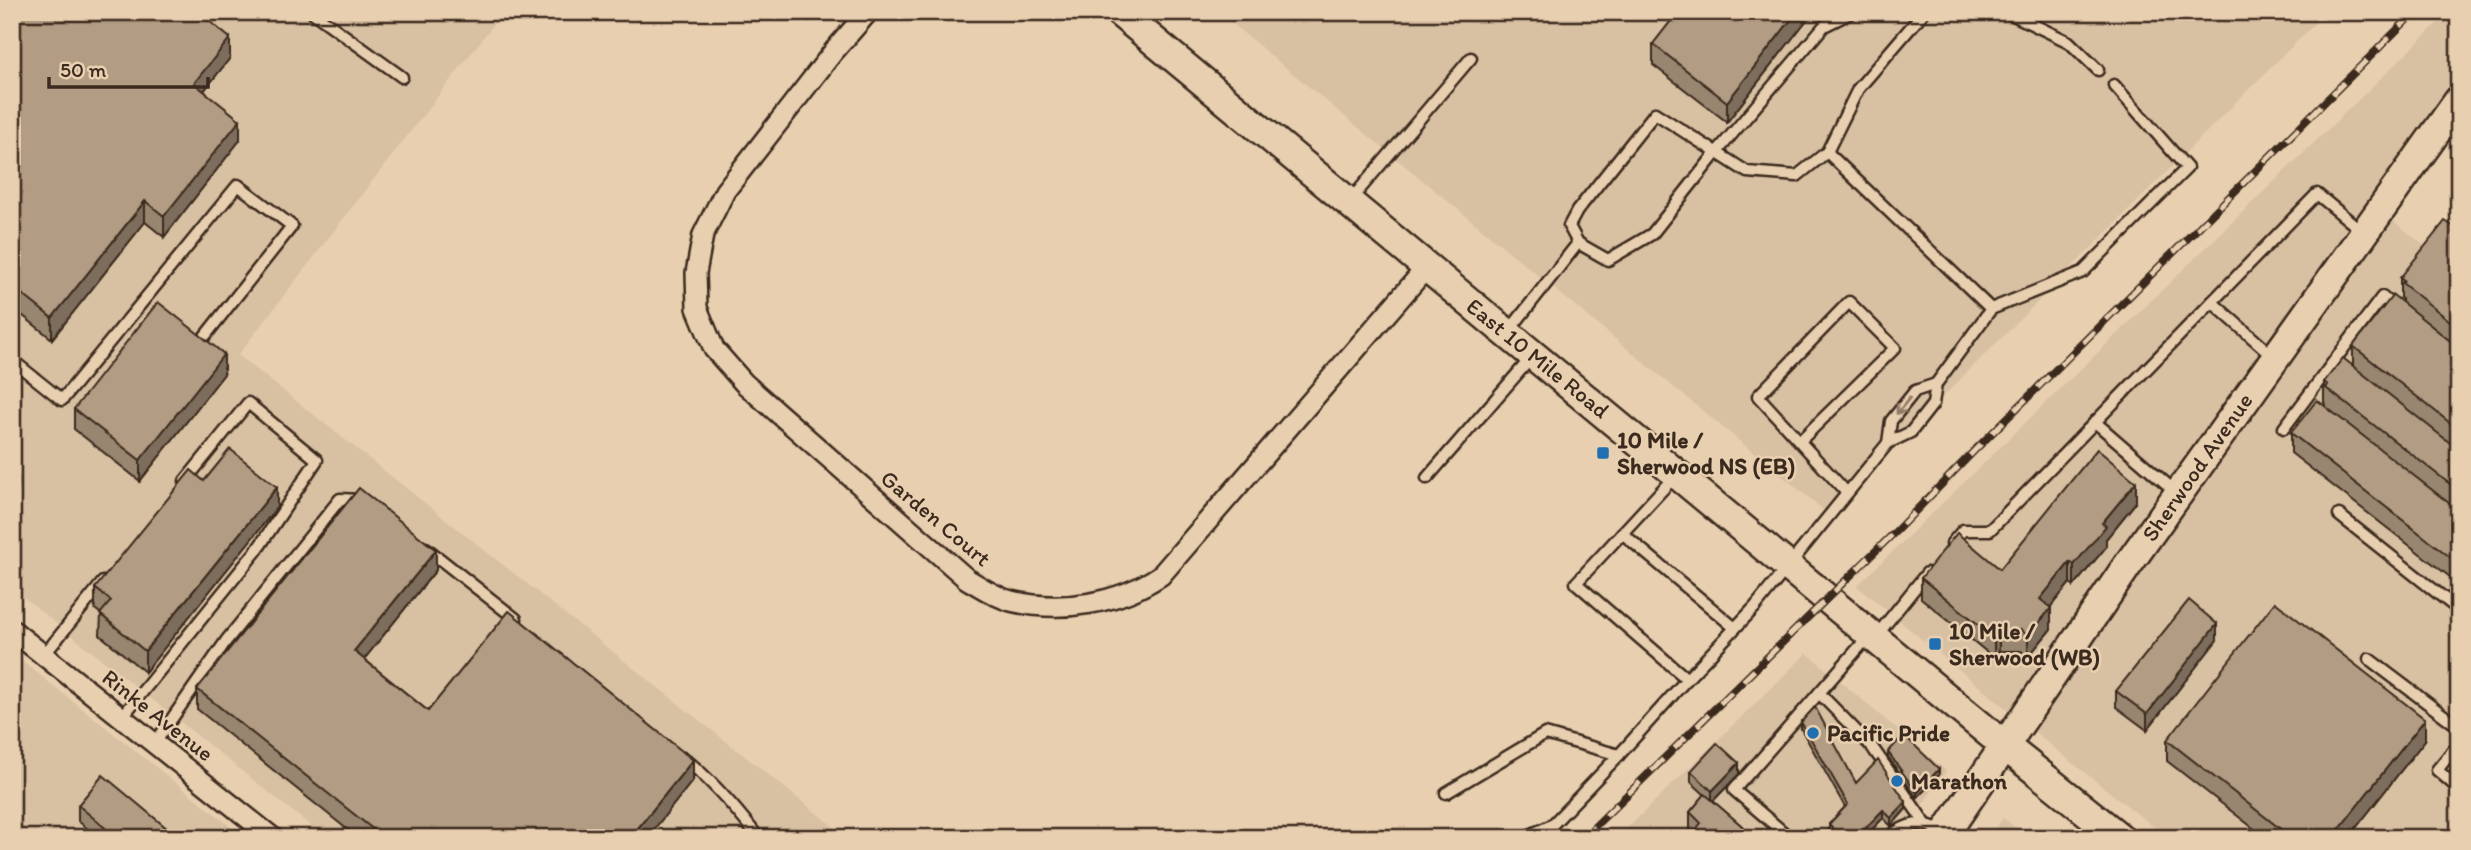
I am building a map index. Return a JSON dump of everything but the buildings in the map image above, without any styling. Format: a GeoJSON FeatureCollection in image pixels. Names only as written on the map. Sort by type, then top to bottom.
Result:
{"type":"FeatureCollection","features":[{"type":"Feature","properties":{"kind":"main road","name":"East 10 Mile Road"},"geometry":{"type":"LineString","coordinates":[[1119,12],[2005,746],[2120,838]]}},
{"type":"Feature","properties":{"kind":"main road","name":"Sherwood Avenue"},"geometry":{"type":"LineString","coordinates":[[1941,833],[2005,746],[2274,357],[2459,100]]}},
{"type":"Feature","properties":{"kind":"street","name":"Garden Court"},"geometry":{"type":"LineString","coordinates":[[868,12],[834,51],[725,191],[703,235],[696,273],[697,308],[714,349],[744,383],[967,579],[990,592],[1011,601],[1068,606],[1115,598],[1143,587],[1161,575],[1427,267]]}},
{"type":"Feature","properties":{"kind":"street","name":"Rinke Avenue"},"geometry":{"type":"LineString","coordinates":[[12,630],[155,743],[250,831],[273,838]]}},
{"type":"Feature","properties":{"kind":"lane"},"geometry":{"type":"LineString","coordinates":[[312,12],[402,77]]}},
{"type":"Feature","properties":{"kind":"lane"},"geometry":{"type":"LineString","coordinates":[[1852,12],[1824,26],[1716,153],[1652,234],[1608,260],[1578,243],[1569,226],[1577,211],[1655,113],[1716,153],[1746,172],[1797,176],[1827,152],[1858,89],[1924,12]]}},
{"type":"Feature","properties":{"kind":"lane"},"geometry":{"type":"LineString","coordinates":[[2007,12],[2069,42],[2098,70]]}},
{"type":"Feature","properties":{"kind":"lane"},"geometry":{"type":"LineString","coordinates":[[1349,202],[1471,58]]}},
{"type":"Feature","properties":{"kind":"lane"},"geometry":{"type":"LineString","coordinates":[[1523,838],[1552,825],[1619,755],[1735,628],[1888,443],[1911,432],[1933,404],[1936,384],[1991,309],[2083,272],[2187,168],[2114,85]]}},
{"type":"Feature","properties":{"kind":"lane"},"geometry":{"type":"LineString","coordinates":[[1827,152],[1991,309]]}},
{"type":"Feature","properties":{"kind":"lane"},"geometry":{"type":"LineString","coordinates":[[12,360],[62,400],[238,185],[292,226],[205,336]]}},
{"type":"Feature","properties":{"kind":"lane"},"geometry":{"type":"LineString","coordinates":[[1946,551],[1963,530],[1990,530],[2317,194],[2364,232]]}},
{"type":"Feature","properties":{"kind":"lane"},"geometry":{"type":"LineString","coordinates":[[1507,333],[1578,243]]}},
{"type":"Feature","properties":{"kind":"lane"},"geometry":{"type":"LineString","coordinates":[[2284,428],[2382,298],[2404,315]]}},
{"type":"Feature","properties":{"kind":"lane"},"geometry":{"type":"LineString","coordinates":[[1800,441],[1895,348],[1849,302],[1758,396],[1847,493]]}},
{"type":"Feature","properties":{"kind":"lane"},"geometry":{"type":"LineString","coordinates":[[2212,302],[2274,357]]}},
{"type":"Feature","properties":{"kind":"lane"},"geometry":{"type":"LineString","coordinates":[[1427,478],[1534,355]]}},
{"type":"Feature","properties":{"kind":"lane"},"geometry":{"type":"LineString","coordinates":[[2334,361],[2345,369]]}},
{"type":"Feature","properties":{"kind":"lane"},"geometry":{"type":"LineString","coordinates":[[1888,443],[1891,421],[1915,391],[1936,384]]}},
{"type":"Feature","properties":{"kind":"lane"},"geometry":{"type":"LineString","coordinates":[[2304,401],[2315,410]]}},
{"type":"Feature","properties":{"kind":"lane"},"geometry":{"type":"LineString","coordinates":[[122,718],[257,550],[317,460],[248,403],[180,487]]}},
{"type":"Feature","properties":{"kind":"lane"},"geometry":{"type":"LineString","coordinates":[[2095,422],[2178,494]]}},
{"type":"Feature","properties":{"kind":"lane"},"geometry":{"type":"LineString","coordinates":[[1677,473],[1576,583],[1687,679]]}},
{"type":"Feature","properties":{"kind":"lane"},"geometry":{"type":"LineString","coordinates":[[155,743],[226,640],[340,499],[366,500]]}},
{"type":"Feature","properties":{"kind":"lane"},"geometry":{"type":"LineString","coordinates":[[2339,515],[2459,610]]}},
{"type":"Feature","properties":{"kind":"lane"},"geometry":{"type":"LineString","coordinates":[[1622,533],[1735,628]]}},
{"type":"Feature","properties":{"kind":"lane"},"geometry":{"type":"LineString","coordinates":[[420,543],[527,628]]}},
{"type":"Feature","properties":{"kind":"lane"},"geometry":{"type":"LineString","coordinates":[[1790,838],[1734,790],[1937,561]]}},
{"type":"Feature","properties":{"kind":"lane"},"geometry":{"type":"LineString","coordinates":[[44,655],[112,571]]}},
{"type":"Feature","properties":{"kind":"lane"},"geometry":{"type":"LineString","coordinates":[[2369,659],[2459,727]]}},
{"type":"Feature","properties":{"kind":"lane"},"geometry":{"type":"LineString","coordinates":[[1819,693],[1872,747],[1941,833]]}},
{"type":"Feature","properties":{"kind":"lane"},"geometry":{"type":"LineString","coordinates":[[1446,793],[1545,734],[1619,755]]}},
{"type":"Feature","properties":{"kind":"lane"},"geometry":{"type":"LineString","coordinates":[[2459,743],[2437,770],[2459,789]]}},
{"type":"Feature","properties":{"kind":"lane"},"geometry":{"type":"LineString","coordinates":[[672,748],[703,774],[738,811],[754,832],[754,838]]}},
{"type":"Feature","properties":{"kind":"lane"},"geometry":{"type":"LineString","coordinates":[[1887,838],[1903,826],[1941,833]]}},
{"type":"Feature","properties":{"kind":"shaded area"},"geometry":{"type":"Polygon","coordinates":[[[12,12],[503,12],[238,355],[848,838],[326,838],[12,588],[12,12]]]}},
{"type":"Feature","properties":{"kind":"shaded area"},"geometry":{"type":"Polygon","coordinates":[[[1218,12],[2326,12],[1827,513],[1218,12]]]}},
{"type":"Feature","properties":{"kind":"shaded area"},"geometry":{"type":"Polygon","coordinates":[[[2449,12],[2459,12],[2459,64],[2445,91],[2369,202],[2459,273],[2459,838],[2168,838],[1857,586],[2449,12]]]}},
{"type":"Feature","properties":{"kind":"shaded area"},"geometry":{"type":"Polygon","coordinates":[[[12,653],[219,817],[243,838],[12,838],[12,653]]]}},
{"type":"Feature","properties":{"kind":"shaded area"},"geometry":{"type":"Polygon","coordinates":[[[1807,653],[1946,771],[1899,838],[1617,838],[1807,653]]]}},
{"type":"Feature","properties":{"kind":"shaded area"},"geometry":{"type":"Polygon","coordinates":[[[2003,818],[2028,838],[1988,838],[2003,818]]]}},
{"type":"Feature","properties":{"kind":"railway"},"geometry":{"type":"LineString","coordinates":[[1583,838],[1897,530],[2415,12]]}},
{"type":"Feature","properties":{"kind":"place","name":"10 Mile / Sherwood NS (EB)"},"geometry":{"type":"Point","coordinates":[1603,453]}},
{"type":"Feature","properties":{"kind":"place","name":"10 Mile / Sherwood (WB)"},"geometry":{"type":"Point","coordinates":[1935,644]}},
{"type":"Feature","properties":{"kind":"place","name":"Pacific Pride"},"geometry":{"type":"Point","coordinates":[1813,733]}},
{"type":"Feature","properties":{"kind":"place","name":"Marathon"},"geometry":{"type":"Point","coordinates":[1897,781]}}]}
